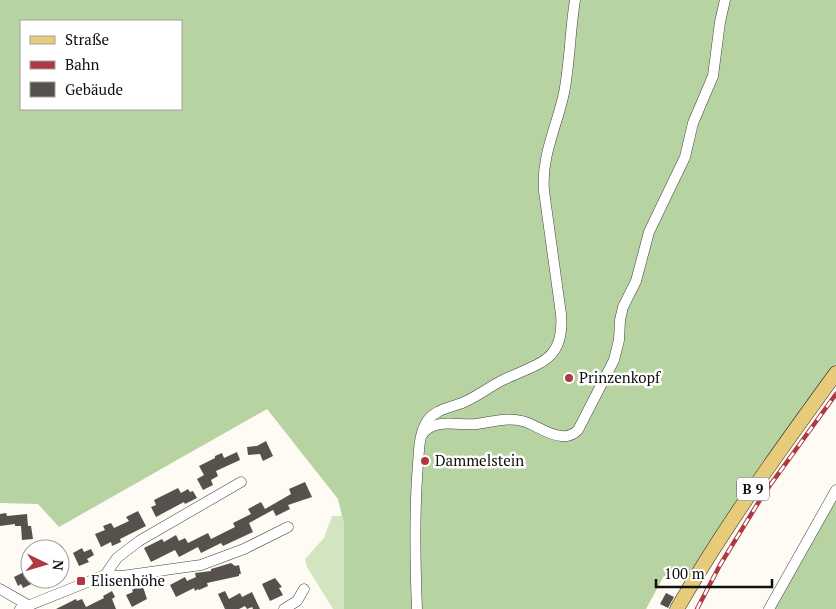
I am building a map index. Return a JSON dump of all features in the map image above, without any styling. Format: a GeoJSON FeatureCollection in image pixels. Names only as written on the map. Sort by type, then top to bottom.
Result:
{"type":"FeatureCollection","features":[{"type":"Feature","properties":{"kind":"main road","name":"B 9"},"geometry":{"type":"LineString","coordinates":[[677,609],[744,501],[836,374]]}},
{"type":"Feature","properties":{"kind":"street"},"geometry":{"type":"LineString","coordinates":[[417,609],[415,517],[420,438],[426,423],[434,414],[468,400],[504,380],[534,368],[544,362],[557,345],[562,323],[543,173],[549,144],[566,85],[575,0]]}},
{"type":"Feature","properties":{"kind":"street"},"geometry":{"type":"LineString","coordinates":[[420,438],[430,428],[445,424],[475,424],[506,419],[524,421],[556,436],[571,435],[578,430],[614,360],[619,340],[622,306],[636,281],[649,232],[685,157],[693,123],[713,76],[720,22],[725,0]]}},
{"type":"Feature","properties":{"kind":"street"},"geometry":{"type":"LineString","coordinates":[[106,575],[117,558],[139,541],[241,482]]}},
{"type":"Feature","properties":{"kind":"street"},"geometry":{"type":"LineString","coordinates":[[769,609],[836,490]]}},
{"type":"Feature","properties":{"kind":"street"},"geometry":{"type":"LineString","coordinates":[[0,589],[24,607],[106,575],[122,576],[201,565],[244,549],[288,527]]}},
{"type":"Feature","properties":{"kind":"street"},"geometry":{"type":"LineString","coordinates":[[284,609],[297,601],[304,589]]}},
{"type":"Feature","properties":{"kind":"green space"},"geometry":{"type":"Polygon","coordinates":[[[0,0],[836,0],[836,364],[728,517],[689,577],[664,576],[646,609],[344,609],[344,524],[338,499],[267,409],[59,527],[38,504],[0,503],[0,0]]]}},
{"type":"Feature","properties":{"kind":"green space"},"geometry":{"type":"Polygon","coordinates":[[[836,497],[836,609],[773,609],[836,497]]]}},
{"type":"Feature","properties":{"kind":"green space"},"geometry":{"type":"Polygon","coordinates":[[[332,516],[342,516],[344,524],[344,609],[333,609],[307,567],[305,559],[324,538],[332,516]]]}},
{"type":"Feature","properties":{"kind":"building"},"geometry":{"type":"Polygon","coordinates":[[[266,441],[273,456],[263,461],[260,454],[248,455],[247,447],[257,446],[266,441]]]}},
{"type":"Feature","properties":{"kind":"building"},"geometry":{"type":"Polygon","coordinates":[[[237,452],[240,460],[216,471],[218,476],[211,480],[213,485],[203,490],[197,479],[204,475],[199,466],[222,453],[224,458],[237,452]]]}},
{"type":"Feature","properties":{"kind":"building"},"geometry":{"type":"Polygon","coordinates":[[[305,482],[312,497],[288,505],[290,509],[276,516],[273,510],[249,523],[253,532],[223,546],[221,543],[201,553],[198,547],[179,557],[175,550],[151,562],[144,548],[162,539],[164,542],[176,535],[179,541],[185,538],[188,543],[208,533],[211,539],[235,527],[233,523],[251,514],[248,509],[261,502],[265,509],[291,494],[289,489],[305,482]]]}},
{"type":"Feature","properties":{"kind":"building"},"geometry":{"type":"Polygon","coordinates":[[[178,488],[181,493],[188,489],[190,492],[193,491],[197,498],[185,504],[184,502],[156,517],[151,507],[156,505],[154,500],[178,488]]]}},
{"type":"Feature","properties":{"kind":"building"},"geometry":{"type":"Polygon","coordinates":[[[138,511],[146,526],[120,539],[121,542],[112,546],[111,542],[101,547],[95,534],[105,530],[103,526],[111,523],[114,528],[129,521],[126,517],[138,511]]]}},
{"type":"Feature","properties":{"kind":"building"},"geometry":{"type":"Polygon","coordinates":[[[6,513],[7,516],[27,514],[28,526],[31,526],[33,539],[22,539],[21,526],[15,526],[15,524],[0,526],[0,514],[6,513]]]}},
{"type":"Feature","properties":{"kind":"building"},"geometry":{"type":"Polygon","coordinates":[[[82,548],[84,552],[91,549],[94,555],[87,559],[89,562],[79,566],[73,553],[82,548]]]}},
{"type":"Feature","properties":{"kind":"building"},"geometry":{"type":"Polygon","coordinates":[[[231,563],[235,566],[239,565],[241,574],[239,576],[207,583],[208,586],[195,591],[194,588],[176,597],[170,585],[185,577],[187,581],[196,577],[195,573],[211,571],[211,569],[231,563]]]}},
{"type":"Feature","properties":{"kind":"building"},"geometry":{"type":"Polygon","coordinates":[[[20,574],[20,585],[18,586],[14,577],[20,574]]]}},
{"type":"Feature","properties":{"kind":"building"},"geometry":{"type":"Polygon","coordinates":[[[275,578],[282,587],[279,588],[283,595],[270,601],[262,584],[275,578]]]}},
{"type":"Feature","properties":{"kind":"building"},"geometry":{"type":"Polygon","coordinates":[[[142,584],[147,599],[132,607],[126,595],[142,584]]]}},
{"type":"Feature","properties":{"kind":"building"},"geometry":{"type":"Polygon","coordinates":[[[112,591],[115,597],[112,599],[116,609],[56,609],[76,599],[77,601],[82,599],[86,607],[104,598],[103,596],[112,591]]]}},
{"type":"Feature","properties":{"kind":"building"},"geometry":{"type":"Polygon","coordinates":[[[225,591],[229,599],[240,593],[242,597],[252,592],[260,609],[253,609],[252,607],[247,609],[245,606],[239,609],[225,609],[218,594],[225,591]]]}},
{"type":"Feature","properties":{"kind":"building"},"geometry":{"type":"Polygon","coordinates":[[[666,593],[674,597],[668,608],[660,604],[666,593]]]}},
{"type":"Feature","properties":{"kind":"railway"},"geometry":{"type":"LineString","coordinates":[[697,609],[720,565],[763,495],[836,394]]}},
{"type":"Feature","properties":{"kind":"place","name":"Prinzenkopf"},"geometry":{"type":"Point","coordinates":[569,378]}},
{"type":"Feature","properties":{"kind":"place","name":"Dammelstein"},"geometry":{"type":"Point","coordinates":[425,461]}},
{"type":"Feature","properties":{"kind":"place","name":"Elisenhöhe"},"geometry":{"type":"Point","coordinates":[81,581]}}]}
